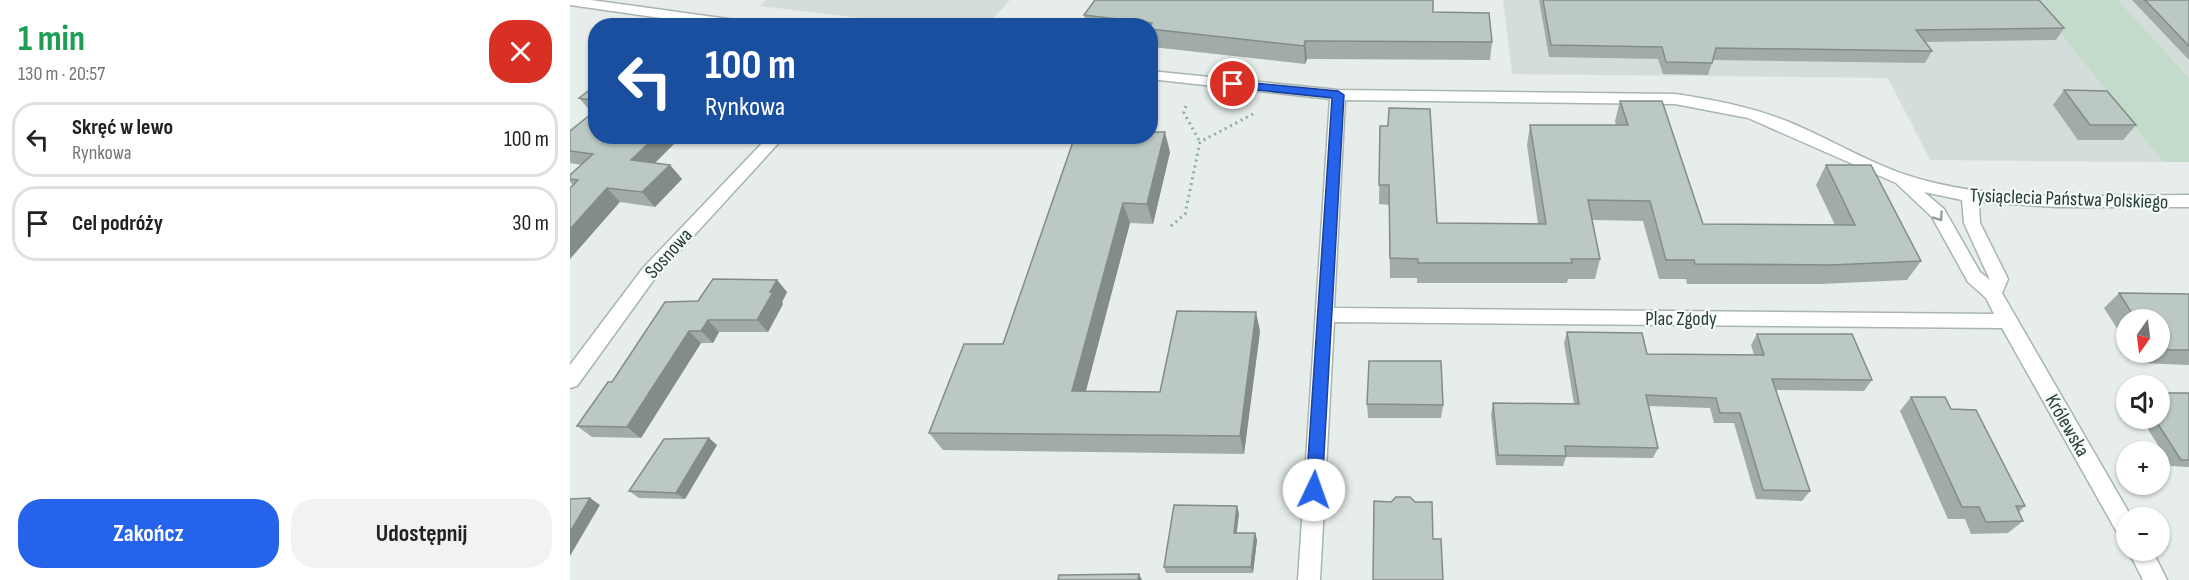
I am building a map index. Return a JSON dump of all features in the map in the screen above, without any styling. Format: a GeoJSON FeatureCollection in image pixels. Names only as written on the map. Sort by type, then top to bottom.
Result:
{"type":"FeatureCollection","features":[{"type":"Feature","properties":{"kind":"street"},"geometry":{"type":"LineString","coordinates":[[570,1],[692,18]]}},
{"type":"Feature","properties":{"kind":"street"},"geometry":{"type":"LineString","coordinates":[[1158,76],[1338,95],[1644,97],[1709,104],[1762,117],[1897,177],[1938,213],[1974,276],[1993,293],[2007,321]]}},
{"type":"Feature","properties":{"kind":"street"},"geometry":{"type":"LineString","coordinates":[[1309,580],[1338,95]]}},
{"type":"Feature","properties":{"kind":"street","name":"Sosnowa"},"geometry":{"type":"LineString","coordinates":[[570,380],[649,273],[770,144]]}},
{"type":"Feature","properties":{"kind":"street","name":"Tysiąclecia Państwa Polskiego"},"geometry":{"type":"LineString","coordinates":[[1897,177],[1970,196],[2024,200],[2189,201]]}},
{"type":"Feature","properties":{"kind":"street"},"geometry":{"type":"LineString","coordinates":[[1970,196],[1972,223],[1999,279],[1993,293]]}},
{"type":"Feature","properties":{"kind":"street","name":"Plac Zgody"},"geometry":{"type":"LineString","coordinates":[[1324,315],[2007,321]]}},
{"type":"Feature","properties":{"kind":"street","name":"Królewska"},"geometry":{"type":"LineString","coordinates":[[2007,321],[2116,510]]}},
{"type":"Feature","properties":{"kind":"street"},"geometry":{"type":"LineString","coordinates":[[2145,561],[2156,580]]}},
{"type":"Feature","properties":{"kind":"path"},"geometry":{"type":"LineString","coordinates":[[1171,226],[1185,214],[1200,142],[1184,113],[1185,106]]}},
{"type":"Feature","properties":{"kind":"path"},"geometry":{"type":"LineString","coordinates":[[1200,142],[1253,114]]}},
{"type":"Feature","properties":{"kind":"shaded area"},"geometry":{"type":"Polygon","coordinates":[[[766,0],[1010,0],[993,18],[861,18],[759,6],[766,0]]]}},
{"type":"Feature","properties":{"kind":"shaded area"},"geometry":{"type":"Polygon","coordinates":[[[1503,0],[2034,0],[2163,162],[1930,160],[1888,78],[1512,74],[1503,0]]]}},
{"type":"Feature","properties":{"kind":"shaded area"},"geometry":{"type":"Polygon","coordinates":[[[2118,0],[2189,0],[2189,78],[2118,0]]]}},
{"type":"Feature","properties":{"kind":"green space"},"geometry":{"type":"Polygon","coordinates":[[[2034,0],[2118,0],[2189,78],[2189,162],[2163,162],[2034,0]]]}},
{"type":"Feature","properties":{"kind":"building"},"geometry":{"type":"Polygon","coordinates":[[[1095,0],[1433,0],[1433,12],[1489,13],[1492,42],[1305,41],[1304,46],[1158,30],[1158,18],[1110,18],[1084,15],[1095,0]]]}},
{"type":"Feature","properties":{"kind":"building"},"geometry":{"type":"Polygon","coordinates":[[[1543,0],[2039,0],[2064,28],[1916,30],[1932,51],[1716,48],[1712,63],[1666,62],[1662,47],[1551,45],[1543,0]]]}},
{"type":"Feature","properties":{"kind":"building"},"geometry":{"type":"Polygon","coordinates":[[[2145,0],[2189,0],[2189,46],[2145,0]]]}},
{"type":"Feature","properties":{"kind":"building"},"geometry":{"type":"Polygon","coordinates":[[[2064,90],[2107,91],[2136,125],[2090,125],[2064,90]]]}},
{"type":"Feature","properties":{"kind":"building"},"geometry":{"type":"Polygon","coordinates":[[[588,91],[588,100],[579,98],[588,91]]]}},
{"type":"Feature","properties":{"kind":"building"},"geometry":{"type":"Polygon","coordinates":[[[1620,101],[1662,101],[1703,224],[1855,225],[1826,165],[1871,165],[1921,261],[1831,265],[1695,264],[1694,260],[1666,260],[1650,201],[1588,200],[1600,259],[1571,259],[1572,263],[1418,263],[1418,259],[1390,258],[1389,185],[1379,185],[1380,126],[1388,126],[1389,108],[1430,109],[1437,223],[1546,224],[1530,125],[1628,125],[1620,101]]]}},
{"type":"Feature","properties":{"kind":"building"},"geometry":{"type":"Polygon","coordinates":[[[588,116],[588,144],[648,144],[631,160],[670,165],[642,192],[607,188],[570,229],[570,188],[578,180],[570,179],[570,175],[593,154],[570,151],[570,131],[588,116]]]}},
{"type":"Feature","properties":{"kind":"building"},"geometry":{"type":"Polygon","coordinates":[[[1158,132],[1165,132],[1147,204],[1123,203],[1072,391],[1160,392],[1177,311],[1256,312],[1240,436],[929,433],[964,344],[1003,344],[1072,144],[1158,144],[1158,132]]]}},
{"type":"Feature","properties":{"kind":"building"},"geometry":{"type":"Polygon","coordinates":[[[713,279],[777,280],[757,320],[708,320],[701,331],[689,331],[627,427],[577,426],[608,382],[612,382],[665,302],[698,301],[713,279]]]}},
{"type":"Feature","properties":{"kind":"building"},"geometry":{"type":"Polygon","coordinates":[[[2119,293],[2189,294],[2189,350],[2170,350],[2170,309],[2129,309],[2119,293]]]}},
{"type":"Feature","properties":{"kind":"building"},"geometry":{"type":"Polygon","coordinates":[[[1567,332],[1642,333],[1647,354],[1764,355],[1757,334],[1852,334],[1872,380],[1772,379],[1810,491],[1763,490],[1740,413],[1720,413],[1716,398],[1646,395],[1658,448],[1565,446],[1566,456],[1498,455],[1493,403],[1579,404],[1567,332]]]}},
{"type":"Feature","properties":{"kind":"building"},"geometry":{"type":"Polygon","coordinates":[[[1369,361],[1441,361],[1443,405],[1367,404],[1369,361]]]}},
{"type":"Feature","properties":{"kind":"building"},"geometry":{"type":"Polygon","coordinates":[[[2170,393],[2189,393],[2189,460],[2181,460],[2161,429],[2170,429],[2170,393]]]}},
{"type":"Feature","properties":{"kind":"building"},"geometry":{"type":"Polygon","coordinates":[[[1911,397],[1945,397],[1951,409],[1976,410],[2025,506],[2016,506],[2023,521],[1986,522],[1979,507],[1962,507],[1911,397]]]}},
{"type":"Feature","properties":{"kind":"building"},"geometry":{"type":"Polygon","coordinates":[[[709,438],[676,493],[629,491],[664,439],[709,438]]]}},
{"type":"Feature","properties":{"kind":"building"},"geometry":{"type":"Polygon","coordinates":[[[1396,497],[1410,497],[1415,502],[1432,502],[1433,539],[1441,539],[1443,580],[1373,580],[1374,501],[1391,502],[1396,497]]]}},
{"type":"Feature","properties":{"kind":"building"},"geometry":{"type":"Polygon","coordinates":[[[590,498],[570,532],[570,499],[590,498]]]}},
{"type":"Feature","properties":{"kind":"building"},"geometry":{"type":"Polygon","coordinates":[[[1174,505],[1237,506],[1234,533],[1255,533],[1251,567],[1164,567],[1174,505]]]}},
{"type":"Feature","properties":{"kind":"building"},"geometry":{"type":"Polygon","coordinates":[[[1139,574],[1138,580],[1058,580],[1059,575],[1139,574]]]}},
{"type":"Feature","properties":{"kind":"route"},"geometry":{"type":"LineString","coordinates":[[1233,84],[1338,95],[1314,490]]}}]}
